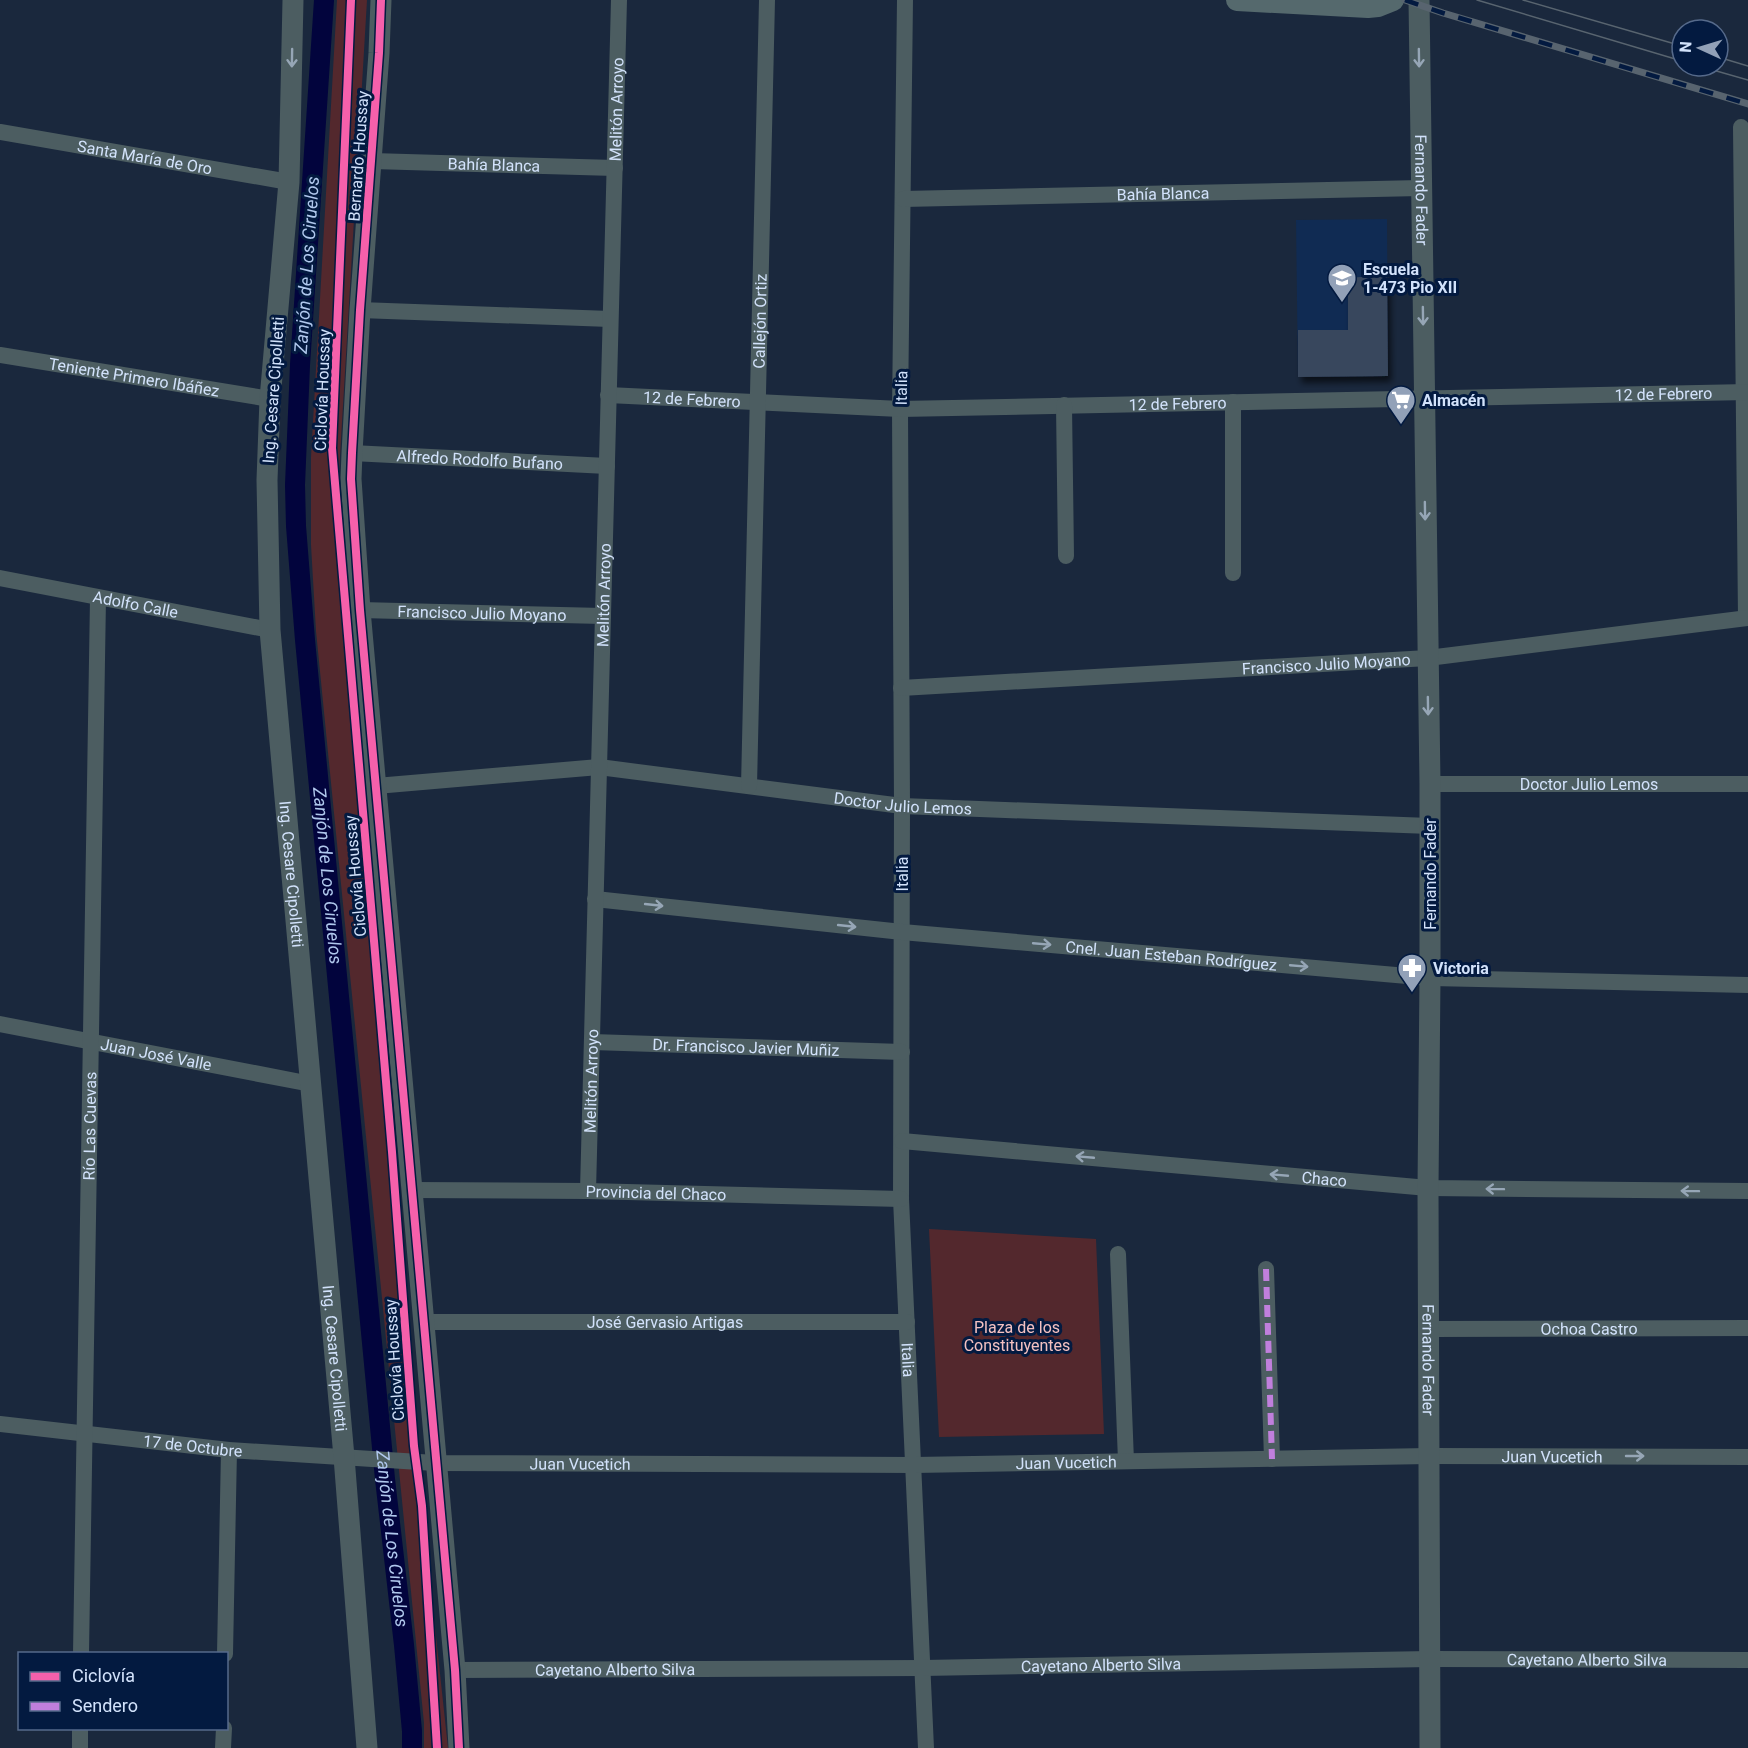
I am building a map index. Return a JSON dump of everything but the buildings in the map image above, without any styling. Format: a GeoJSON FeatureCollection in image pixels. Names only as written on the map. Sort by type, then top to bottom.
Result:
{"type":"FeatureCollection","features":[{"type":"Feature","properties":{"kind":"main road"},"geometry":{"type":"LineString","coordinates":[[1237,0],[1368,7],[1393,0]]}},
{"type":"Feature","properties":{"kind":"street","name":"Ing. Cesare Cipolletti"},"geometry":{"type":"LineString","coordinates":[[293,0],[289,182],[270,399],[267,480],[270,630],[368,1748]]}},
{"type":"Feature","properties":{"kind":"street","name":"Bernardo Houssay"},"geometry":{"type":"LineString","coordinates":[[381,0],[351,479],[360,610],[455,1670],[459,1748]]}},
{"type":"Feature","properties":{"kind":"street","name":"Melitón Arroyo"},"geometry":{"type":"LineString","coordinates":[[588,1191],[619,0]]}},
{"type":"Feature","properties":{"kind":"street","name":"Callejón Ortiz"},"geometry":{"type":"LineString","coordinates":[[749,786],[767,0]]}},
{"type":"Feature","properties":{"kind":"street","name":"Italia"},"geometry":{"type":"LineString","coordinates":[[905,0],[900,409],[901,1199],[926,1748]]}},
{"type":"Feature","properties":{"kind":"street","name":"Fernando Fader"},"geometry":{"type":"LineString","coordinates":[[1419,0],[1430,784],[1428,1188],[1430,1748]]}},
{"type":"Feature","properties":{"kind":"street"},"geometry":{"type":"LineString","coordinates":[[1741,127],[1747,618]]}},
{"type":"Feature","properties":{"kind":"street","name":"Santa María de Oro"},"geometry":{"type":"LineString","coordinates":[[0,132],[289,182]]}},
{"type":"Feature","properties":{"kind":"street","name":"Bahía Blanca"},"geometry":{"type":"LineString","coordinates":[[372,161],[615,168]]}},
{"type":"Feature","properties":{"kind":"street","name":"Bahía Blanca"},"geometry":{"type":"LineString","coordinates":[[903,199],[1421,188]]}},
{"type":"Feature","properties":{"kind":"street"},"geometry":{"type":"LineString","coordinates":[[360,310],[610,319]]}},
{"type":"Feature","properties":{"kind":"street","name":"Teniente Primero Ibáñez"},"geometry":{"type":"LineString","coordinates":[[0,355],[270,399]]}},
{"type":"Feature","properties":{"kind":"street","name":"12 de Febrero"},"geometry":{"type":"LineString","coordinates":[[609,395],[900,409],[1746,392]]}},
{"type":"Feature","properties":{"kind":"street"},"geometry":{"type":"LineString","coordinates":[[1233,402],[1233,573]]}},
{"type":"Feature","properties":{"kind":"street"},"geometry":{"type":"LineString","coordinates":[[1064,405],[1066,556]]}},
{"type":"Feature","properties":{"kind":"street","name":"Alfredo Rodolfo Bufano"},"geometry":{"type":"LineString","coordinates":[[352,453],[607,466]]}},
{"type":"Feature","properties":{"kind":"street","name":"Adolfo Calle"},"geometry":{"type":"LineString","coordinates":[[0,578],[270,630]]}},
{"type":"Feature","properties":{"kind":"street","name":"Río Las Cuevas"},"geometry":{"type":"LineString","coordinates":[[81,1652],[98,598]]}},
{"type":"Feature","properties":{"kind":"street","name":"Francisco Julio Moyano"},"geometry":{"type":"LineString","coordinates":[[360,610],[603,616]]}},
{"type":"Feature","properties":{"kind":"street","name":"Francisco Julio Moyano"},"geometry":{"type":"LineString","coordinates":[[902,688],[1428,657],[1747,618]]}},
{"type":"Feature","properties":{"kind":"street","name":"Doctor Julio Lemos"},"geometry":{"type":"LineString","coordinates":[[376,786],[599,766],[902,806],[1430,826]]}},
{"type":"Feature","properties":{"kind":"street","name":"Doctor Julio Lemos"},"geometry":{"type":"LineString","coordinates":[[1430,784],[1748,784]]}},
{"type":"Feature","properties":{"kind":"street","name":"Cnel. Juan Esteban Rodríguez"},"geometry":{"type":"LineString","coordinates":[[595,899],[902,932],[1430,978],[1748,985]]}},
{"type":"Feature","properties":{"kind":"street","name":"Juan José Valle"},"geometry":{"type":"LineString","coordinates":[[0,1023],[311,1084]]}},
{"type":"Feature","properties":{"kind":"street","name":"Dr. Francisco Javier Muñiz"},"geometry":{"type":"LineString","coordinates":[[592,1042],[902,1052]]}},
{"type":"Feature","properties":{"kind":"street","name":"Chaco"},"geometry":{"type":"LineString","coordinates":[[902,1141],[1428,1188],[1748,1191]]}},
{"type":"Feature","properties":{"kind":"street","name":"Provincia del Chaco"},"geometry":{"type":"LineString","coordinates":[[412,1190],[588,1191],[901,1199]]}},
{"type":"Feature","properties":{"kind":"street"},"geometry":{"type":"LineString","coordinates":[[1118,1254],[1126,1461]]}},
{"type":"Feature","properties":{"kind":"street"},"geometry":{"type":"LineString","coordinates":[[1266,1269],[1272,1459]]}},
{"type":"Feature","properties":{"kind":"street","name":"José Gervasio Artigas"},"geometry":{"type":"LineString","coordinates":[[423,1322],[907,1322]]}},
{"type":"Feature","properties":{"kind":"street","name":"Ochoa Castro"},"geometry":{"type":"LineString","coordinates":[[1430,1329],[1748,1328]]}},
{"type":"Feature","properties":{"kind":"street","name":"17 de Octubre"},"geometry":{"type":"LineString","coordinates":[[0,1425],[228,1450],[391,1460]]}},
{"type":"Feature","properties":{"kind":"street"},"geometry":{"type":"LineString","coordinates":[[225,1652],[228,1450]]}},
{"type":"Feature","properties":{"kind":"street","name":"Juan Vucetich"},"geometry":{"type":"LineString","coordinates":[[391,1460],[435,1463],[914,1465],[1429,1456],[1748,1457]]}},
{"type":"Feature","properties":{"kind":"street","name":"Cayetano Alberto Silva"},"geometry":{"type":"LineString","coordinates":[[455,1670],[923,1668],[1430,1659],[1748,1660]]}},
{"type":"Feature","properties":{"kind":"street"},"geometry":{"type":"LineString","coordinates":[[80,1730],[80,1748]]}},
{"type":"Feature","properties":{"kind":"street"},"geometry":{"type":"LineString","coordinates":[[223,1748],[224,1730]]}},
{"type":"Feature","properties":{"kind":"shaded area","name":"Escuela 1-473 Pio XII"},"geometry":{"type":"Polygon","coordinates":[[[1387,219],[1388,376],[1298,377],[1296,220],[1387,219]]]}},
{"type":"Feature","properties":{"kind":"green space"},"geometry":{"type":"Polygon","coordinates":[[[337,0],[367,0],[339,473],[347,617],[422,1506],[448,1748],[424,1748],[424,1723],[316,631],[311,545],[311,457],[337,0]]]}},
{"type":"Feature","properties":{"kind":"green space","name":"Plaza de los Constituyentes"},"geometry":{"type":"Polygon","coordinates":[[[929,1229],[1096,1239],[1104,1434],[939,1437],[929,1229]]]}},
{"type":"Feature","properties":{"kind":"waterway","name":"Zanjón de Los Ciruelos"},"geometry":{"type":"LineString","coordinates":[[324,0],[300,365],[295,485],[296,526],[305,640],[385,1479],[404,1645],[412,1748]]}},
{"type":"Feature","properties":{"kind":"tram line"},"geometry":{"type":"LineString","coordinates":[[1477,0],[1670,57]]}},
{"type":"Feature","properties":{"kind":"tram line"},"geometry":{"type":"LineString","coordinates":[[1523,0],[1670,43]]}},
{"type":"Feature","properties":{"kind":"tram line"},"geometry":{"type":"LineString","coordinates":[[1730,61],[1748,66]]}},
{"type":"Feature","properties":{"kind":"tram line"},"geometry":{"type":"LineString","coordinates":[[1730,75],[1748,80]]}},
{"type":"Feature","properties":{"kind":"railway"},"geometry":{"type":"LineString","coordinates":[[1405,0],[1748,104]]}},
{"type":"Feature","properties":{"kind":"marked path"},"geometry":{"type":"LineString","coordinates":[[1266,1269],[1272,1459]]}},
{"type":"Feature","properties":{"kind":"cycle path","name":"Ciclovía Houssay"},"geometry":{"type":"LineString","coordinates":[[351,0],[332,448],[392,1152],[414,1446],[422,1506],[437,1748]]}},
{"type":"Feature","properties":{"kind":"cycle path"},"geometry":{"type":"LineString","coordinates":[[381,0],[351,479],[360,610],[455,1670],[459,1748]]}},
{"type":"Feature","properties":{"kind":"place","name":"Escuela 1-473 Pio XII"},"geometry":{"type":"Point","coordinates":[1342,304]}},
{"type":"Feature","properties":{"kind":"place","name":"Almacén"},"geometry":{"type":"Point","coordinates":[1401,426]}},
{"type":"Feature","properties":{"kind":"place","name":"Victoria"},"geometry":{"type":"Point","coordinates":[1412,994]}}]}
